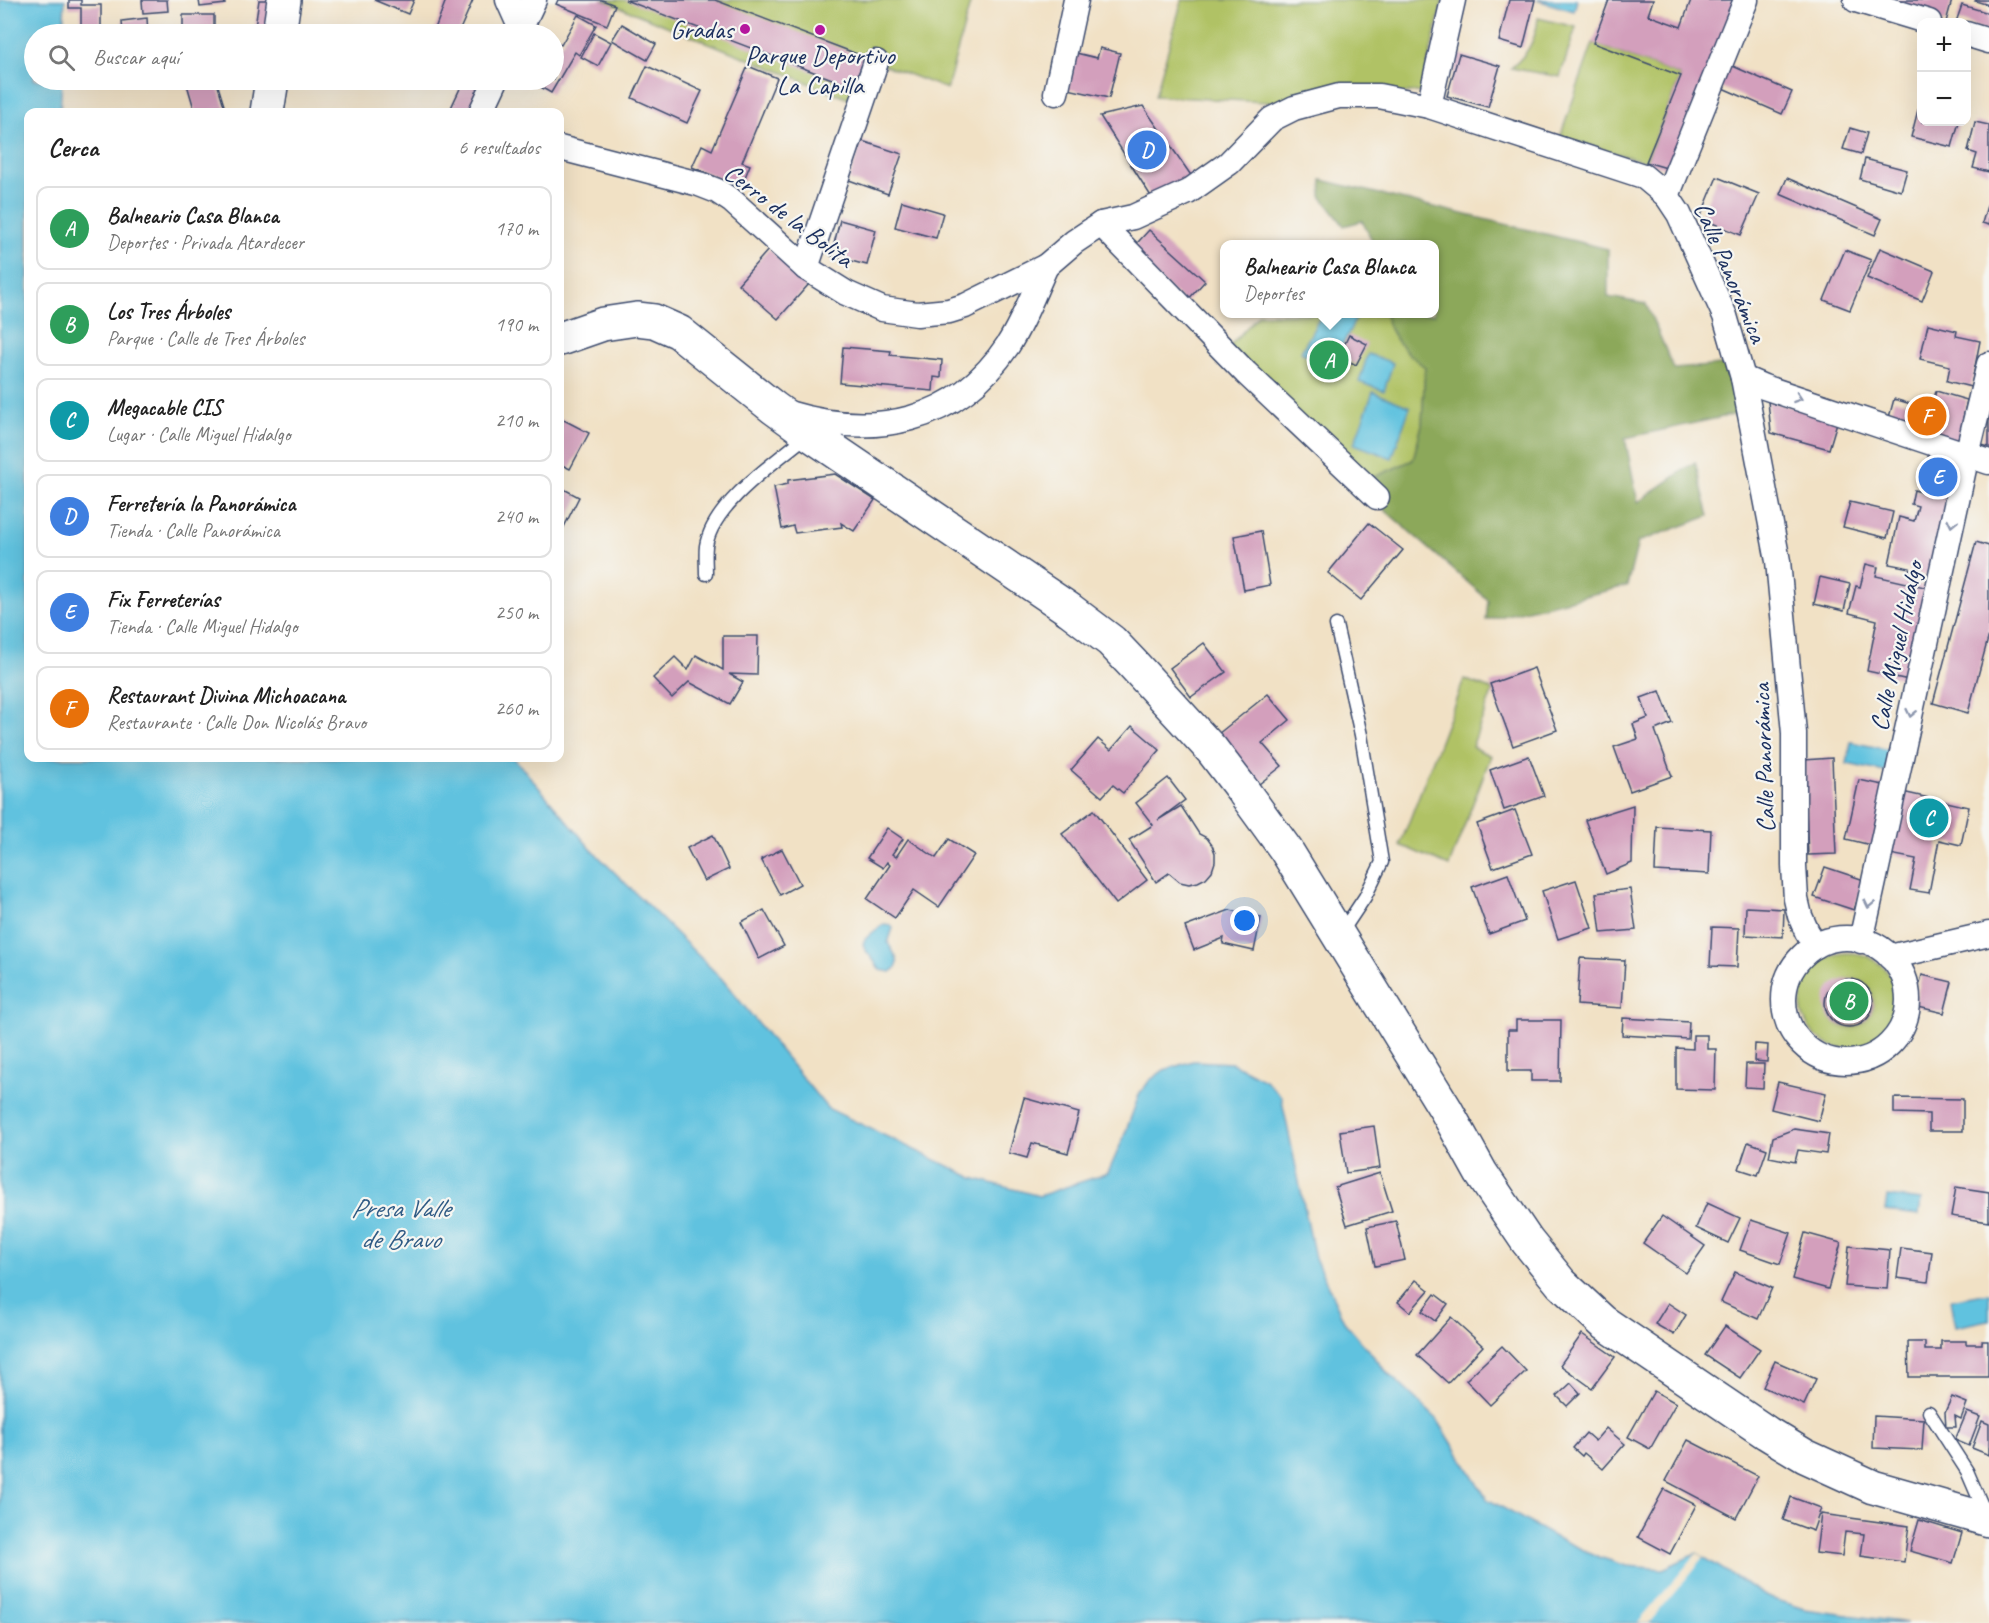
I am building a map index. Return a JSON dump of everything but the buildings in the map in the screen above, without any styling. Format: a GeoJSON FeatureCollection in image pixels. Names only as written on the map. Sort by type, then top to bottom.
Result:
{"type":"FeatureCollection","features":[{"type":"Feature","properties":{"kind":"main road"},"geometry":{"type":"LineString","coordinates":[[280,24],[284,0]]}},
{"type":"Feature","properties":{"kind":"main road"},"geometry":{"type":"LineString","coordinates":[[268,108],[270,90]]}},
{"type":"Feature","properties":{"kind":"main road"},"geometry":{"type":"LineString","coordinates":[[564,338],[620,320],[637,319],[660,323],[691,339],[774,408],[810,434],[1070,610],[1110,641],[1212,750],[1286,850],[1446,1110],[1481,1173],[1514,1221],[1562,1283],[1603,1322],[1767,1433],[1805,1456],[1873,1487],[1989,1519]]}},
{"type":"Feature","properties":{"kind":"street"},"geometry":{"type":"LineString","coordinates":[[508,0],[516,24]]}},
{"type":"Feature","properties":{"kind":"street"},"geometry":{"type":"LineString","coordinates":[[523,24],[534,0]]}},
{"type":"Feature","properties":{"kind":"street"},"geometry":{"type":"LineString","coordinates":[[1056,93],[1076,0]]}},
{"type":"Feature","properties":{"kind":"street"},"geometry":{"type":"LineString","coordinates":[[1429,106],[1453,0]]}},
{"type":"Feature","properties":{"kind":"street"},"geometry":{"type":"LineString","coordinates":[[1667,196],[1746,0]]}},
{"type":"Feature","properties":{"kind":"street"},"geometry":{"type":"LineString","coordinates":[[1856,0],[1917,18]]}},
{"type":"Feature","properties":{"kind":"street"},"geometry":{"type":"LineString","coordinates":[[1971,36],[1989,41]]}},
{"type":"Feature","properties":{"kind":"street"},"geometry":{"type":"LineString","coordinates":[[806,268],[876,62]]}},
{"type":"Feature","properties":{"kind":"street"},"geometry":{"type":"LineString","coordinates":[[483,108],[491,90]]}},
{"type":"Feature","properties":{"kind":"street","name":"Calle Panorámica"},"geometry":{"type":"LineString","coordinates":[[1046,266],[1074,242],[1101,224],[1133,217],[1188,192],[1229,163],[1272,119],[1294,108],[1339,96],[1379,96],[1429,106],[1643,176],[1667,196],[1679,214],[1725,316],[1743,378],[1778,561],[1794,733],[1794,866],[1797,899],[1804,924],[1816,946]]}},
{"type":"Feature","properties":{"kind":"street","name":"Cerro de la Bolita"},"geometry":{"type":"LineString","coordinates":[[564,149],[699,184],[717,191],[746,213],[806,268],[864,302],[882,309],[917,314],[949,311],[965,306],[1046,266]]}},
{"type":"Feature","properties":{"kind":"street"},"geometry":{"type":"LineString","coordinates":[[1101,224],[1246,373],[1377,497]]}},
{"type":"Feature","properties":{"kind":"street"},"geometry":{"type":"LineString","coordinates":[[774,408],[811,419],[849,425],[894,423],[937,408],[976,381],[998,357],[1021,323],[1046,266]]}},
{"type":"Feature","properties":{"kind":"street","name":"Calle Miguel Hidalgo"},"geometry":{"type":"LineString","coordinates":[[1861,941],[1978,459],[1989,364]]}},
{"type":"Feature","properties":{"kind":"street"},"geometry":{"type":"LineString","coordinates":[[1743,378],[1978,459]]}},
{"type":"Feature","properties":{"kind":"street"},"geometry":{"type":"LineString","coordinates":[[1890,957],[1989,934]]}},
{"type":"Feature","properties":{"kind":"street"},"geometry":{"type":"LineString","coordinates":[[1838,939],[1861,941],[1877,947],[1890,957],[1904,980],[1908,1006],[1900,1031],[1889,1045],[1875,1055],[1858,1061],[1840,1062],[1823,1058],[1808,1050],[1795,1037],[1785,1013],[1785,987],[1791,970],[1802,956],[1816,946],[1838,939]]}},
{"type":"Feature","properties":{"kind":"lane"},"geometry":{"type":"LineString","coordinates":[[706,574],[706,545],[714,525],[737,493],[810,434]]}},
{"type":"Feature","properties":{"kind":"lane"},"geometry":{"type":"LineString","coordinates":[[1336,625],[1360,735],[1382,862],[1365,897],[1338,936]]}},
{"type":"Feature","properties":{"kind":"lane"},"geometry":{"type":"LineString","coordinates":[[1929,1412],[1967,1471],[1989,1519]]}},
{"type":"Feature","properties":{"kind":"green space","name":"Parque Deportivo La Capilla"},"geometry":{"type":"Polygon","coordinates":[[[602,0],[971,0],[947,89],[876,62],[851,100],[602,0]]]}},
{"type":"Feature","properties":{"kind":"green space"},"geometry":{"type":"Polygon","coordinates":[[[1182,0],[1443,0],[1421,92],[1284,103],[1155,96],[1182,0]]]}},
{"type":"Feature","properties":{"kind":"green space"},"geometry":{"type":"Polygon","coordinates":[[[1538,18],[1576,27],[1560,77],[1511,68],[1530,46],[1538,18]]]}},
{"type":"Feature","properties":{"kind":"green space"},"geometry":{"type":"Polygon","coordinates":[[[1593,43],[1681,76],[1646,162],[1560,137],[1593,43]]]}},
{"type":"Feature","properties":{"kind":"green space"},"geometry":{"type":"Polygon","coordinates":[[[1322,180],[1608,249],[1608,297],[1646,304],[1674,369],[1732,364],[1742,413],[1625,438],[1638,502],[1695,462],[1709,516],[1638,542],[1627,586],[1486,620],[1488,600],[1356,485],[1413,460],[1422,425],[1425,367],[1400,344],[1386,318],[1439,318],[1439,240],[1372,240],[1362,221],[1344,226],[1321,196],[1322,180]]]}},
{"type":"Feature","properties":{"kind":"green space"},"geometry":{"type":"Polygon","coordinates":[[[1255,318],[1386,318],[1400,344],[1425,367],[1422,425],[1413,460],[1366,481],[1229,347],[1255,318]]]}},
{"type":"Feature","properties":{"kind":"green space"},"geometry":{"type":"Polygon","coordinates":[[[1464,679],[1493,690],[1472,747],[1491,756],[1449,866],[1400,845],[1464,679]]]}},
{"type":"Feature","properties":{"kind":"green space"},"geometry":{"type":"Polygon","coordinates":[[[1849,953],[1867,957],[1883,967],[1893,983],[1897,1001],[1893,1019],[1883,1035],[1867,1045],[1849,1049],[1831,1045],[1815,1035],[1805,1019],[1801,1001],[1805,983],[1815,967],[1831,957],[1849,953]]]}},
{"type":"Feature","properties":{"kind":"water","name":"Presa Valle de Bravo"},"geometry":{"type":"Polygon","coordinates":[[[0,0],[65,0],[64,24],[24,24],[24,90],[61,90],[60,108],[24,108],[24,762],[517,762],[591,849],[722,979],[827,1108],[973,1178],[1039,1196],[1108,1173],[1139,1095],[1149,1081],[1164,1070],[1193,1061],[1232,1063],[1265,1080],[1281,1096],[1315,1258],[1345,1323],[1387,1372],[1437,1419],[1487,1499],[1557,1538],[1599,1557],[1627,1566],[1663,1569],[1697,1553],[1767,1597],[1804,1609],[1907,1623],[0,1623],[0,0]]]}},
{"type":"Feature","properties":{"kind":"water"},"geometry":{"type":"Polygon","coordinates":[[[1537,0],[1577,0],[1574,11],[1537,0]]]}},
{"type":"Feature","properties":{"kind":"water"},"geometry":{"type":"Polygon","coordinates":[[[1320,318],[1356,318],[1330,369],[1301,352],[1320,318]]]}},
{"type":"Feature","properties":{"kind":"water"},"geometry":{"type":"Polygon","coordinates":[[[1368,354],[1393,363],[1384,391],[1359,382],[1368,354]]]}},
{"type":"Feature","properties":{"kind":"water"},"geometry":{"type":"Polygon","coordinates":[[[1373,392],[1410,407],[1392,458],[1354,444],[1373,392]]]}},
{"type":"Feature","properties":{"kind":"water"},"geometry":{"type":"Polygon","coordinates":[[[1851,742],[1890,750],[1885,772],[1847,764],[1851,742]]]}},
{"type":"Feature","properties":{"kind":"water"},"geometry":{"type":"Polygon","coordinates":[[[884,924],[891,925],[893,928],[888,943],[895,955],[897,966],[891,972],[880,970],[863,945],[867,937],[884,924]]]}},
{"type":"Feature","properties":{"kind":"water"},"geometry":{"type":"Polygon","coordinates":[[[1887,1196],[1921,1200],[1919,1215],[1885,1211],[1887,1196]]]}},
{"type":"Feature","properties":{"kind":"water"},"geometry":{"type":"Polygon","coordinates":[[[1989,1293],[1989,1320],[1955,1327],[1950,1300],[1989,1293]]]}},
{"type":"Feature","properties":{"kind":"pier"},"geometry":{"type":"Polygon","coordinates":[[[1697,1553],[1704,1557],[1649,1623],[1638,1623],[1697,1553]]]}},
{"type":"Feature","properties":{"kind":"place","name":"Gradas"},"geometry":{"type":"Point","coordinates":[745,29]}},
{"type":"Feature","properties":{"kind":"place","name":"Parque Deportivo La Capilla"},"geometry":{"type":"Point","coordinates":[820,30]}},
{"type":"Feature","properties":{"kind":"place","name":"Ferretería la Panorámica"},"geometry":{"type":"Point","coordinates":[1147,150]}},
{"type":"Feature","properties":{"kind":"place","name":"Balneario Casa Blanca"},"geometry":{"type":"Point","coordinates":[1329,360]}},
{"type":"Feature","properties":{"kind":"place","name":"Restaurant Divina Michoacana"},"geometry":{"type":"Point","coordinates":[1927,416]}},
{"type":"Feature","properties":{"kind":"place","name":"Fix Ferreterías"},"geometry":{"type":"Point","coordinates":[1938,477]}},
{"type":"Feature","properties":{"kind":"place","name":"Megacable CIS"},"geometry":{"type":"Point","coordinates":[1929,818]}},
{"type":"Feature","properties":{"kind":"place","name":"Los Tres Árboles"},"geometry":{"type":"Point","coordinates":[1849,1001]}}]}
